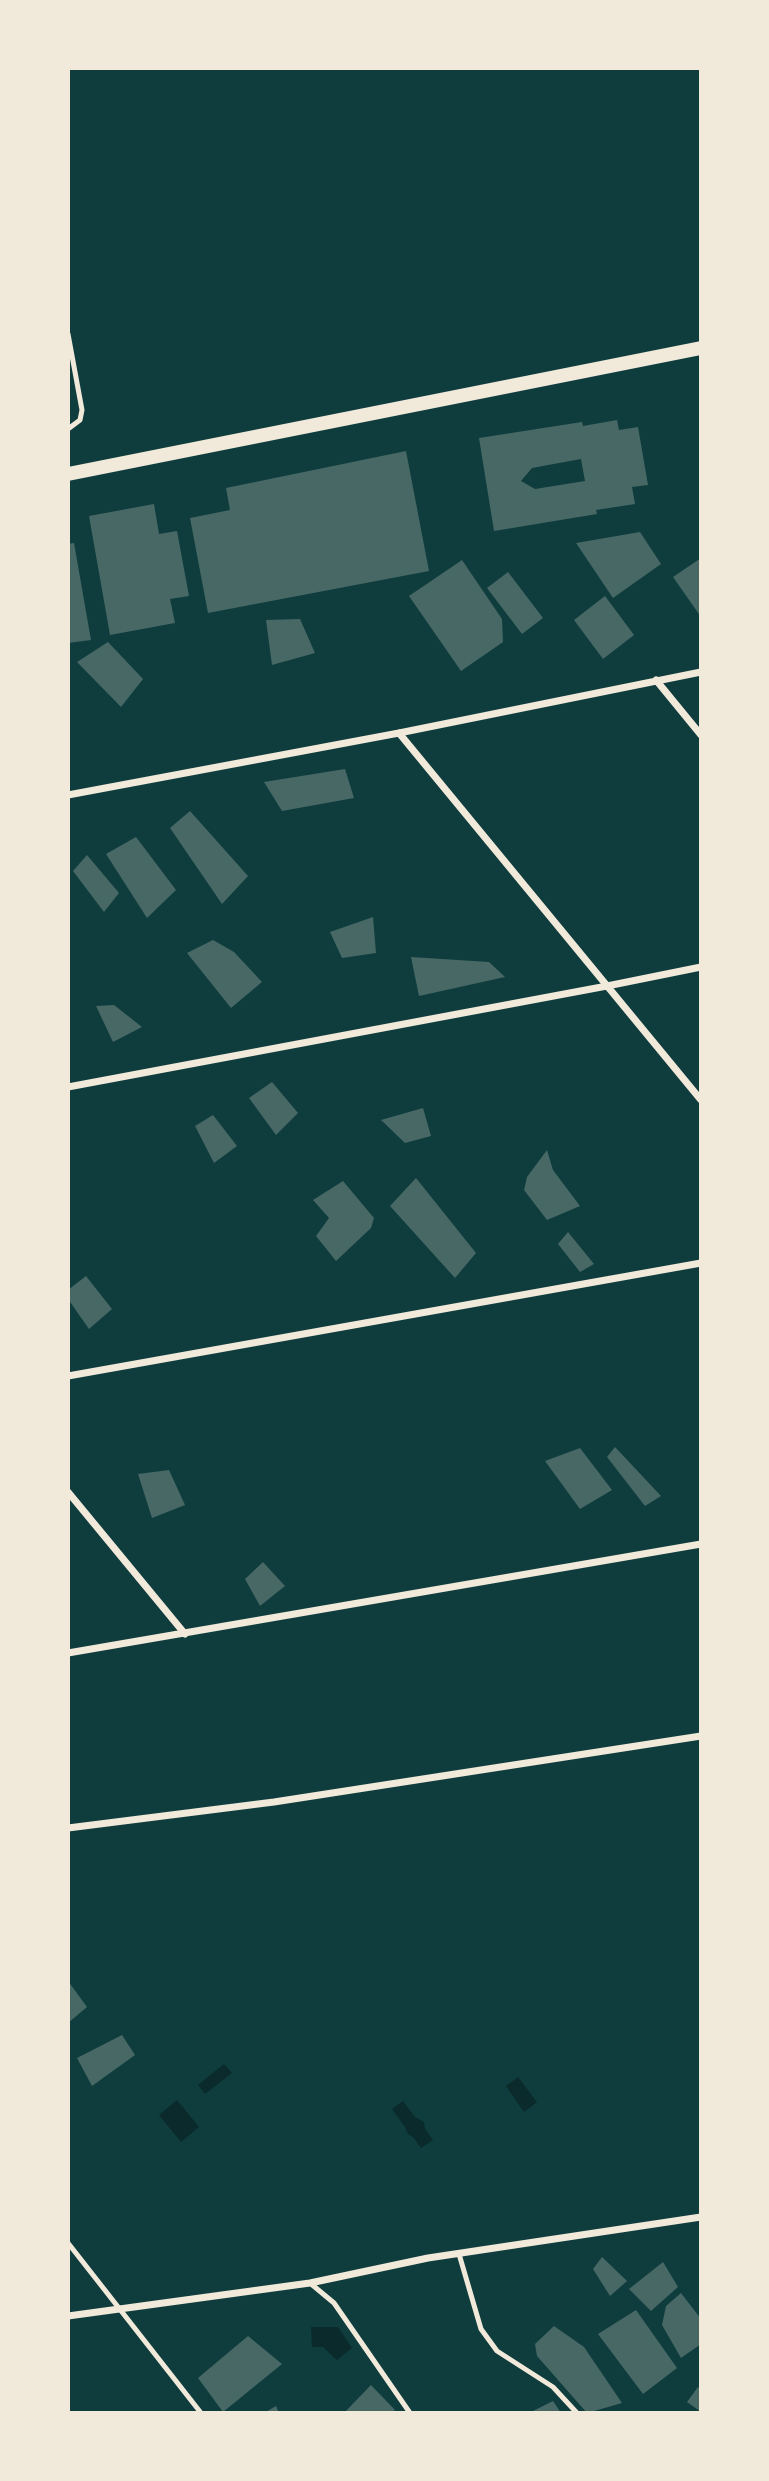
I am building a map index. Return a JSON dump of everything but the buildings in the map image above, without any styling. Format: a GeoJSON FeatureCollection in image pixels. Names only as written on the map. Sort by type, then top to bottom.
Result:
{"type":"FeatureCollection","features":[{"type":"Feature","properties":{"kind":"main road"},"geometry":{"type":"LineString","coordinates":[[68,474],[701,348]]}},
{"type":"Feature","properties":{"kind":"street"},"geometry":{"type":"LineString","coordinates":[[68,795],[399,733],[701,672]]}},
{"type":"Feature","properties":{"kind":"street"},"geometry":{"type":"LineString","coordinates":[[656,680],[701,735]]}},
{"type":"Feature","properties":{"kind":"street"},"geometry":{"type":"LineString","coordinates":[[399,733],[701,1100]]}},
{"type":"Feature","properties":{"kind":"street"},"geometry":{"type":"LineString","coordinates":[[68,1087],[701,967]]}},
{"type":"Feature","properties":{"kind":"street"},"geometry":{"type":"LineString","coordinates":[[68,1376],[701,1263]]}},
{"type":"Feature","properties":{"kind":"street"},"geometry":{"type":"LineString","coordinates":[[68,1492],[185,1634]]}},
{"type":"Feature","properties":{"kind":"street"},"geometry":{"type":"LineString","coordinates":[[68,1653],[701,1544]]}},
{"type":"Feature","properties":{"kind":"street"},"geometry":{"type":"LineString","coordinates":[[68,1828],[274,1802],[701,1736]]}},
{"type":"Feature","properties":{"kind":"street"},"geometry":{"type":"LineString","coordinates":[[68,2316],[310,2283],[459,2254],[701,2217]]}},
{"type":"Feature","properties":{"kind":"lane"},"geometry":{"type":"LineString","coordinates":[[68,334],[82,410],[80,419],[68,429]]}},
{"type":"Feature","properties":{"kind":"lane"},"geometry":{"type":"LineString","coordinates":[[68,2243],[201,2413]]}},
{"type":"Feature","properties":{"kind":"lane"},"geometry":{"type":"LineString","coordinates":[[459,2254],[481,2329],[497,2351],[553,2387],[577,2413]]}},
{"type":"Feature","properties":{"kind":"lane"},"geometry":{"type":"LineString","coordinates":[[310,2283],[334,2303],[410,2413]]}},
{"type":"Feature","properties":{"kind":"water"},"geometry":{"type":"Polygon","coordinates":[[[224,2064],[232,2073],[205,2094],[198,2085],[224,2064]]]}},
{"type":"Feature","properties":{"kind":"water"},"geometry":{"type":"Polygon","coordinates":[[[518,2077],[537,2102],[524,2112],[506,2086],[518,2077]]]}},
{"type":"Feature","properties":{"kind":"water"},"geometry":{"type":"Polygon","coordinates":[[[177,2100],[199,2127],[181,2142],[159,2115],[177,2100]]]}},
{"type":"Feature","properties":{"kind":"water"},"geometry":{"type":"Polygon","coordinates":[[[403,2101],[415,2117],[424,2122],[425,2129],[433,2140],[421,2148],[392,2109],[403,2101]]]}},
{"type":"Feature","properties":{"kind":"water"},"geometry":{"type":"Polygon","coordinates":[[[311,2327],[338,2327],[352,2348],[337,2360],[323,2347],[312,2347],[311,2327]]]}}]}
